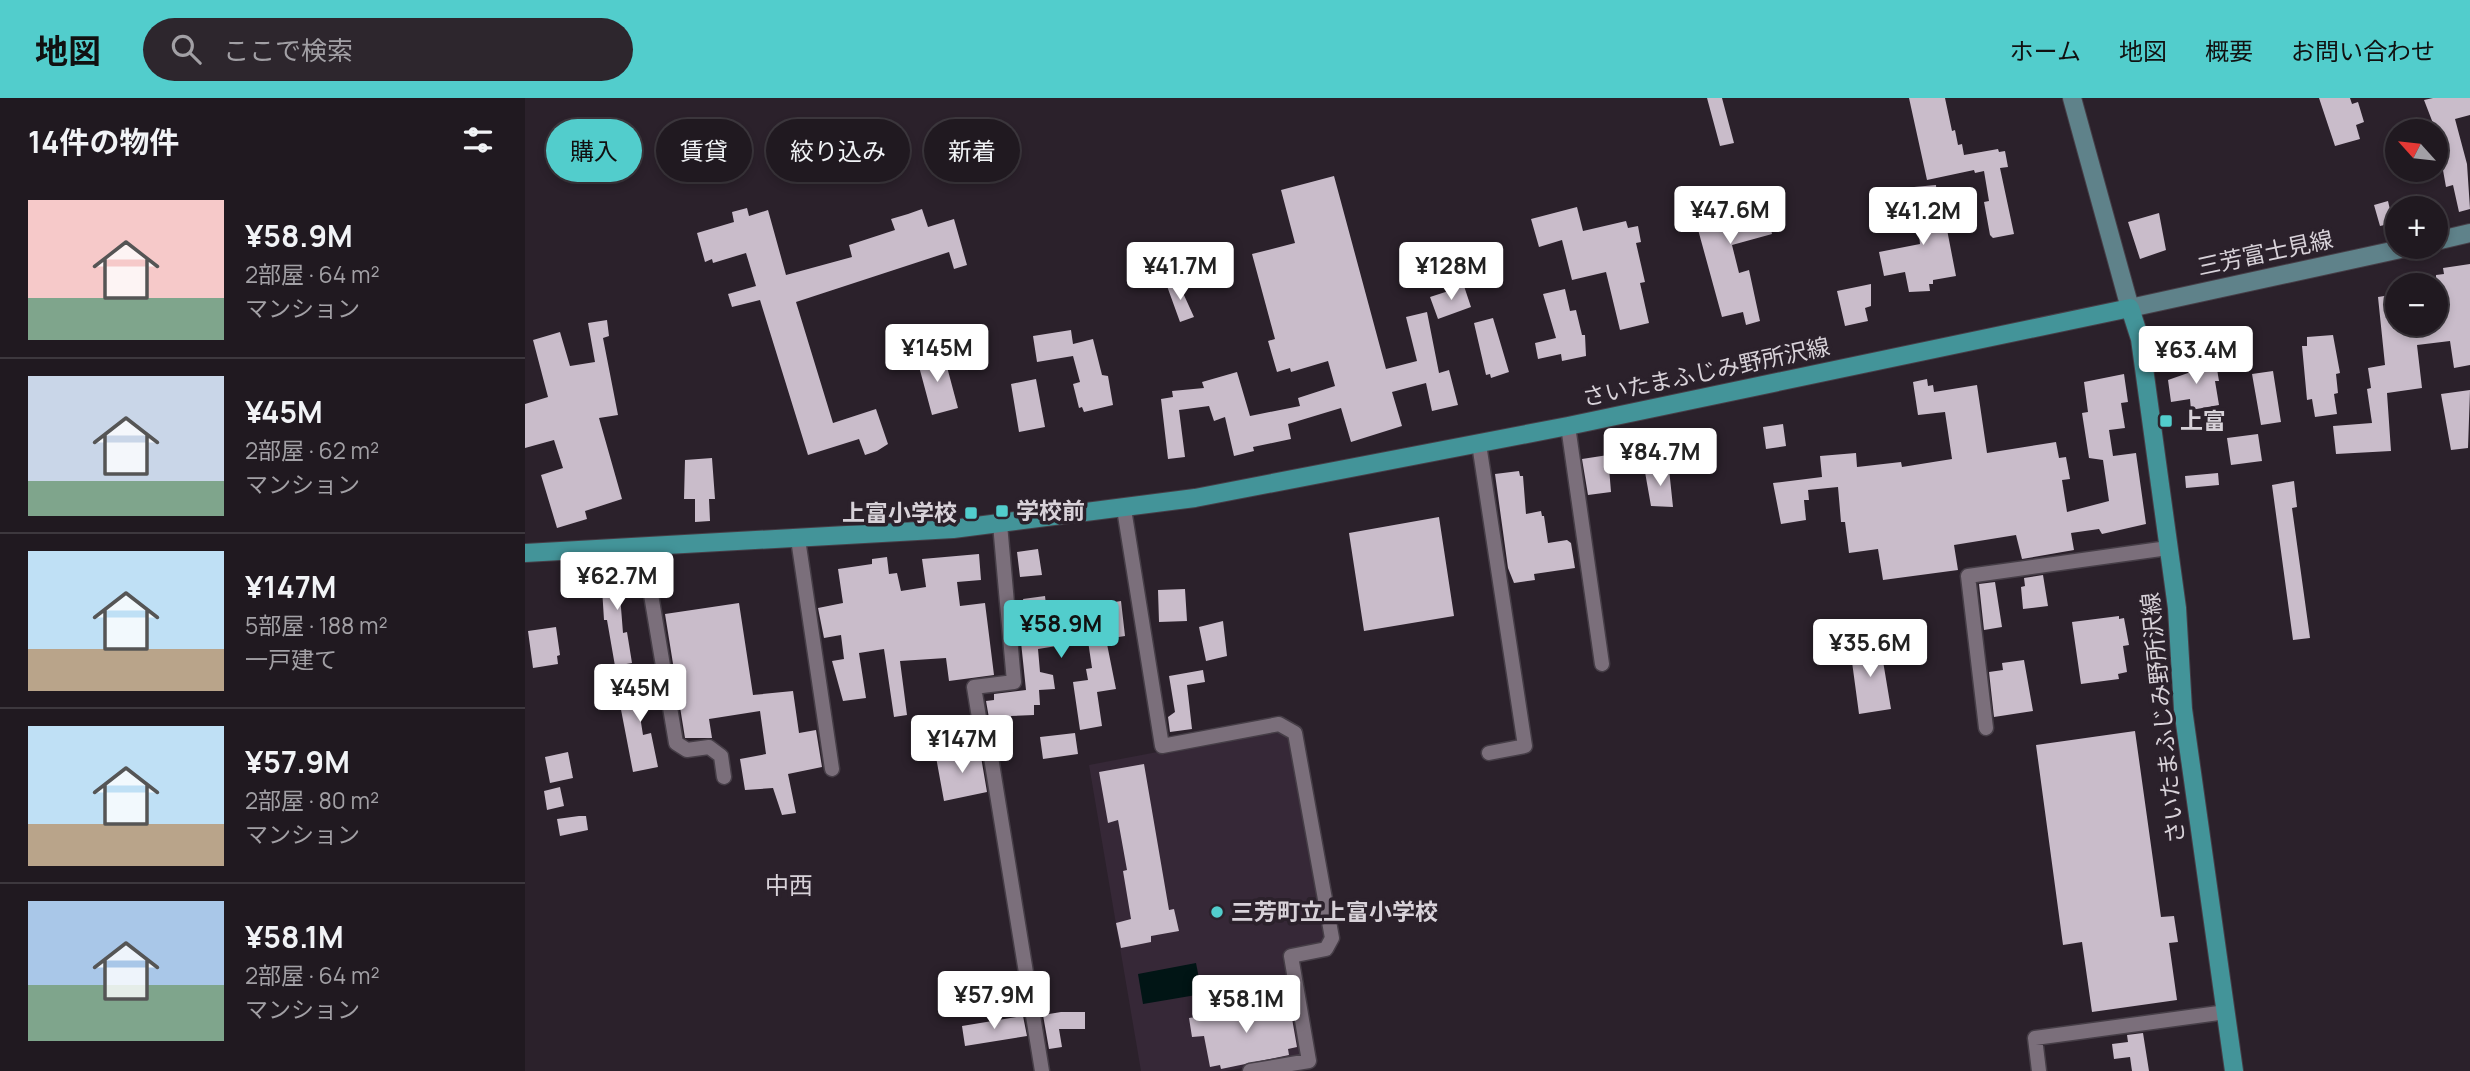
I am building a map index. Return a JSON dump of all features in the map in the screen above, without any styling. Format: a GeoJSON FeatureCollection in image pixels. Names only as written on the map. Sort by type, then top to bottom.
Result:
{"type":"FeatureCollection","features":[{"type":"Feature","properties":{"kind":"main road"},"geometry":{"type":"LineString","coordinates":[[2072,98],[2130,307]]}},
{"type":"Feature","properties":{"kind":"main road"},"geometry":{"type":"LineString","coordinates":[[2448,238],[2470,233]]}},
{"type":"Feature","properties":{"kind":"main road","name":"三芳富士見線"},"geometry":{"type":"LineString","coordinates":[[2130,307],[2385,252]]}},
{"type":"Feature","properties":{"kind":"main road","name":"さいたまふじみ野所沢線"},"geometry":{"type":"LineString","coordinates":[[525,553],[1000,524],[1124,509],[1255,488],[1479,444],[2130,307],[2140,339],[2177,608],[2183,709],[2234,1071]]}},
{"type":"Feature","properties":{"kind":"street"},"geometry":{"type":"LineString","coordinates":[[1568,426],[1602,664]]}},
{"type":"Feature","properties":{"kind":"street"},"geometry":{"type":"LineString","coordinates":[[1479,444],[1525,746],[1489,753]]}},
{"type":"Feature","properties":{"kind":"street"},"geometry":{"type":"LineString","coordinates":[[1124,509],[1162,746],[1279,724],[1295,733],[1332,938],[1326,949],[1291,956],[1309,1060],[1250,1071]]}},
{"type":"Feature","properties":{"kind":"street"},"geometry":{"type":"LineString","coordinates":[[1000,524],[1014,682],[974,687],[983,742],[989,745],[1042,1071]]}},
{"type":"Feature","properties":{"kind":"street"},"geometry":{"type":"LineString","coordinates":[[798,538],[832,769]]}},
{"type":"Feature","properties":{"kind":"street"},"geometry":{"type":"LineString","coordinates":[[643,547],[676,743],[687,750],[709,747],[721,756],[724,777]]}},
{"type":"Feature","properties":{"kind":"street"},"geometry":{"type":"LineString","coordinates":[[1986,728],[1968,576],[2168,548]]}},
{"type":"Feature","properties":{"kind":"street"},"geometry":{"type":"LineString","coordinates":[[2039,1071],[2035,1038],[2226,1012]]}},
{"type":"Feature","properties":{"kind":"shaded area","name":"三芳町立上富小学校"},"geometry":{"type":"Polygon","coordinates":[[[1278,729],[1292,736],[1326,939],[1322,945],[1286,953],[1303,1051],[1298,1058],[1226,1071],[1141,1071],[1089,765],[1278,729]]]}},
{"type":"Feature","properties":{"kind":"shaded area"},"geometry":{"type":"Polygon","coordinates":[[[1196,963],[1202,994],[1143,1004],[1138,974],[1196,963]]]}},
{"type":"Feature","properties":{"kind":"building"},"geometry":{"type":"Polygon","coordinates":[[[1707,98],[1722,98],[1734,143],[1720,146],[1707,98]]]}},
{"type":"Feature","properties":{"kind":"building"},"geometry":{"type":"Polygon","coordinates":[[[1909,98],[1945,98],[1952,131],[1955,130],[1958,145],[1962,144],[1964,155],[1998,149],[1999,152],[2005,151],[2008,167],[2000,168],[2014,234],[1993,238],[1990,235],[1984,202],[1989,201],[1984,171],[1975,173],[1974,170],[1927,180],[1909,98]]]}},
{"type":"Feature","properties":{"kind":"building"},"geometry":{"type":"Polygon","coordinates":[[[2319,98],[2350,98],[2352,104],[2358,102],[2364,122],[2356,125],[2360,139],[2335,146],[2319,98]]]}},
{"type":"Feature","properties":{"kind":"building"},"geometry":{"type":"Polygon","coordinates":[[[2470,98],[2470,115],[2455,119],[2467,164],[2470,209],[2459,212],[2453,185],[2446,187],[2448,119],[2431,119],[2424,100],[2470,98]]]}},
{"type":"Feature","properties":{"kind":"building"},"geometry":{"type":"Polygon","coordinates":[[[1334,176],[1386,369],[1417,361],[1406,317],[1427,312],[1439,373],[1449,370],[1458,405],[1432,411],[1426,383],[1392,392],[1402,426],[1351,442],[1341,408],[1288,424],[1291,439],[1253,447],[1254,451],[1234,456],[1225,417],[1214,421],[1209,406],[1179,410],[1185,457],[1168,459],[1161,399],[1173,397],[1172,391],[1204,388],[1202,382],[1237,372],[1250,416],[1300,406],[1298,398],[1335,386],[1328,361],[1291,372],[1290,368],[1277,372],[1268,341],[1275,339],[1252,254],[1295,243],[1281,190],[1334,176]]]}},
{"type":"Feature","properties":{"kind":"building"},"geometry":{"type":"Polygon","coordinates":[[[1936,185],[1938,215],[1944,214],[1956,276],[1933,280],[1933,284],[1929,284],[1930,291],[1909,292],[1905,272],[1884,276],[1879,252],[1920,244],[1914,187],[1936,185]]]}},
{"type":"Feature","properties":{"kind":"building"},"geometry":{"type":"Polygon","coordinates":[[[1715,186],[1721,205],[1763,194],[1772,234],[1732,245],[1739,273],[1749,270],[1760,321],[1746,325],[1743,312],[1722,317],[1688,193],[1715,186]]]}},
{"type":"Feature","properties":{"kind":"building"},"geometry":{"type":"Polygon","coordinates":[[[2385,202],[2385,225],[2380,226],[2374,205],[2385,202]]]}},
{"type":"Feature","properties":{"kind":"building"},"geometry":{"type":"Polygon","coordinates":[[[1577,207],[1583,231],[1626,221],[1628,228],[1638,226],[1641,242],[1636,243],[1645,282],[1640,283],[1649,323],[1620,330],[1606,272],[1572,280],[1562,240],[1539,247],[1531,219],[1577,207]]]}},
{"type":"Feature","properties":{"kind":"building"},"geometry":{"type":"Polygon","coordinates":[[[747,208],[749,216],[768,210],[786,275],[852,257],[849,245],[895,230],[891,219],[922,209],[928,227],[954,219],[967,265],[954,269],[949,252],[796,302],[833,423],[876,409],[888,444],[877,451],[865,455],[859,439],[808,455],[760,300],[732,307],[728,294],[756,286],[746,253],[713,263],[712,259],[705,262],[697,233],[734,222],[732,212],[747,208]]]}},
{"type":"Feature","properties":{"kind":"building"},"geometry":{"type":"Polygon","coordinates":[[[2159,213],[2166,250],[2140,259],[2128,222],[2159,213]]]}},
{"type":"Feature","properties":{"kind":"building"},"geometry":{"type":"Polygon","coordinates":[[[2470,264],[2470,365],[2454,368],[2450,341],[2417,345],[2422,388],[2387,393],[2391,451],[2336,454],[2333,426],[2372,423],[2367,389],[2371,388],[2368,368],[2385,365],[2378,297],[2385,296],[2385,336],[2448,336],[2448,273],[2444,273],[2443,268],[2470,264]]]}},
{"type":"Feature","properties":{"kind":"building"},"geometry":{"type":"Polygon","coordinates":[[[1178,282],[1194,317],[1180,322],[1167,286],[1178,282]]]}},
{"type":"Feature","properties":{"kind":"building"},"geometry":{"type":"Polygon","coordinates":[[[1871,284],[1871,306],[1865,308],[1868,321],[1845,326],[1837,291],[1871,284]]]}},
{"type":"Feature","properties":{"kind":"building"},"geometry":{"type":"Polygon","coordinates":[[[1464,286],[1471,307],[1438,319],[1430,297],[1464,286]]]}},
{"type":"Feature","properties":{"kind":"building"},"geometry":{"type":"Polygon","coordinates":[[[1565,289],[1570,311],[1576,310],[1582,335],[1585,335],[1586,356],[1562,361],[1561,354],[1538,359],[1535,343],[1556,338],[1543,294],[1565,289]]]}},
{"type":"Feature","properties":{"kind":"building"},"geometry":{"type":"Polygon","coordinates":[[[1493,318],[1509,372],[1491,378],[1490,374],[1486,375],[1474,323],[1493,318]]]}},
{"type":"Feature","properties":{"kind":"building"},"geometry":{"type":"Polygon","coordinates":[[[607,320],[609,336],[603,338],[618,415],[599,418],[622,499],[585,511],[587,519],[557,528],[541,475],[563,468],[554,440],[525,448],[525,404],[548,397],[533,340],[560,332],[570,366],[595,362],[588,323],[607,320]]]}},
{"type":"Feature","properties":{"kind":"building"},"geometry":{"type":"Polygon","coordinates":[[[1071,330],[1073,344],[1093,339],[1102,375],[1108,376],[1113,405],[1084,412],[1082,407],[1079,408],[1073,384],[1080,382],[1073,356],[1037,362],[1033,336],[1071,330]]]}},
{"type":"Feature","properties":{"kind":"building"},"geometry":{"type":"Polygon","coordinates":[[[2333,335],[2340,373],[2336,374],[2338,393],[2334,394],[2337,414],[2315,417],[2312,399],[2307,400],[2302,346],[2307,346],[2307,337],[2333,335]]]}},
{"type":"Feature","properties":{"kind":"building"},"geometry":{"type":"Polygon","coordinates":[[[943,352],[958,408],[932,415],[917,359],[943,352]]]}},
{"type":"Feature","properties":{"kind":"building"},"geometry":{"type":"Polygon","coordinates":[[[2211,361],[2213,369],[2217,369],[2219,381],[2215,381],[2219,405],[2191,410],[2190,399],[2171,402],[2168,380],[2188,373],[2187,365],[2211,361]]]}},
{"type":"Feature","properties":{"kind":"building"},"geometry":{"type":"Polygon","coordinates":[[[2273,371],[2281,422],[2261,425],[2252,374],[2273,371]]]}},
{"type":"Feature","properties":{"kind":"building"},"geometry":{"type":"Polygon","coordinates":[[[2124,374],[2128,402],[2121,403],[2125,428],[2109,430],[2113,456],[2136,453],[2146,524],[2102,534],[2099,529],[2071,533],[2074,550],[2022,559],[2016,535],[1954,545],[1958,570],[1883,580],[1878,549],[1849,553],[1845,522],[1841,522],[1838,487],[1808,490],[1809,500],[1804,500],[1806,520],[1781,524],[1773,483],[1822,477],[1820,456],[1856,453],[1857,467],[1901,462],[1902,467],[1952,459],[1945,412],[1918,415],[1913,382],[1927,379],[1928,386],[1933,385],[1934,392],[1977,385],[1987,453],[2056,442],[2059,458],[2066,457],[2070,479],[2062,480],[2067,512],[2109,501],[2103,460],[2089,458],[2082,413],[2088,412],[2084,382],[2124,374]]]}},
{"type":"Feature","properties":{"kind":"building"},"geometry":{"type":"Polygon","coordinates":[[[1036,379],[1045,427],[1019,432],[1011,384],[1036,379]]]}},
{"type":"Feature","properties":{"kind":"building"},"geometry":{"type":"Polygon","coordinates":[[[2470,390],[2468,448],[2451,450],[2441,394],[2470,390]]]}},
{"type":"Feature","properties":{"kind":"building"},"geometry":{"type":"Polygon","coordinates":[[[1783,424],[1786,446],[1766,449],[1763,427],[1783,424]]]}},
{"type":"Feature","properties":{"kind":"building"},"geometry":{"type":"Polygon","coordinates":[[[2258,434],[2262,461],[2231,465],[2227,438],[2258,434]]]}},
{"type":"Feature","properties":{"kind":"building"},"geometry":{"type":"Polygon","coordinates":[[[1608,455],[1611,492],[1588,495],[1582,459],[1608,455]]]}},
{"type":"Feature","properties":{"kind":"building"},"geometry":{"type":"Polygon","coordinates":[[[712,458],[715,499],[709,499],[710,521],[695,522],[695,499],[684,499],[685,460],[712,458]]]}},
{"type":"Feature","properties":{"kind":"building"},"geometry":{"type":"Polygon","coordinates":[[[1669,469],[1673,507],[1651,506],[1645,472],[1669,469]]]}},
{"type":"Feature","properties":{"kind":"building"},"geometry":{"type":"Polygon","coordinates":[[[1519,471],[1520,476],[1523,476],[1526,514],[1541,511],[1548,543],[1567,540],[1571,543],[1575,568],[1534,574],[1535,580],[1514,583],[1508,568],[1495,474],[1519,471]]]}},
{"type":"Feature","properties":{"kind":"building"},"geometry":{"type":"Polygon","coordinates":[[[2218,473],[2219,485],[2186,488],[2185,476],[2218,473]]]}},
{"type":"Feature","properties":{"kind":"building"},"geometry":{"type":"Polygon","coordinates":[[[2294,481],[2297,507],[2292,508],[2310,638],[2293,640],[2272,485],[2294,481]]]}},
{"type":"Feature","properties":{"kind":"building"},"geometry":{"type":"Polygon","coordinates":[[[1439,517],[1454,616],[1364,631],[1349,533],[1439,517]]]}},
{"type":"Feature","properties":{"kind":"building"},"geometry":{"type":"Polygon","coordinates":[[[1038,549],[1042,575],[1020,577],[1017,552],[1038,549]]]}},
{"type":"Feature","properties":{"kind":"building"},"geometry":{"type":"Polygon","coordinates":[[[979,554],[981,580],[957,582],[960,606],[985,603],[994,675],[949,681],[946,658],[900,661],[907,715],[894,717],[884,649],[859,653],[866,698],[843,701],[832,661],[844,659],[841,635],[824,638],[818,608],[843,603],[838,569],[872,564],[872,559],[887,557],[889,574],[897,573],[901,591],[926,587],[922,559],[979,554]]]}},
{"type":"Feature","properties":{"kind":"building"},"geometry":{"type":"Polygon","coordinates":[[[630,570],[632,594],[620,595],[623,633],[627,632],[632,663],[615,666],[607,620],[604,620],[601,572],[630,570]]]}},
{"type":"Feature","properties":{"kind":"building"},"geometry":{"type":"Polygon","coordinates":[[[2043,575],[2048,606],[2023,609],[2021,587],[2025,586],[2024,578],[2043,575]]]}},
{"type":"Feature","properties":{"kind":"building"},"geometry":{"type":"Polygon","coordinates":[[[1995,582],[2002,627],[1984,630],[1979,584],[1995,582]]]}},
{"type":"Feature","properties":{"kind":"building"},"geometry":{"type":"Polygon","coordinates":[[[1185,589],[1187,621],[1159,622],[1158,590],[1185,589]]]}},
{"type":"Feature","properties":{"kind":"building"},"geometry":{"type":"Polygon","coordinates":[[[1045,596],[1047,613],[1121,601],[1125,636],[1106,639],[1116,689],[1097,692],[1102,726],[1080,730],[1073,682],[1088,680],[1086,669],[1092,668],[1088,641],[1038,649],[1040,672],[1053,675],[1055,689],[1039,690],[1040,705],[1034,705],[1034,715],[1011,716],[1013,732],[992,735],[986,701],[994,700],[994,694],[1026,690],[1019,623],[1027,622],[1023,599],[1045,596]]]}},
{"type":"Feature","properties":{"kind":"building"},"geometry":{"type":"Polygon","coordinates":[[[739,603],[753,695],[793,691],[799,733],[816,730],[822,767],[788,774],[796,813],[782,815],[773,788],[745,790],[740,759],[766,754],[760,711],[709,719],[712,738],[685,738],[665,614],[739,603]]]}},
{"type":"Feature","properties":{"kind":"building"},"geometry":{"type":"Polygon","coordinates":[[[2119,616],[2119,619],[2124,618],[2129,645],[2123,646],[2127,672],[2118,674],[2119,679],[2081,684],[2072,622],[2119,616]]]}},
{"type":"Feature","properties":{"kind":"building"},"geometry":{"type":"Polygon","coordinates":[[[1223,621],[1227,656],[1206,661],[1199,627],[1223,621]]]}},
{"type":"Feature","properties":{"kind":"building"},"geometry":{"type":"Polygon","coordinates":[[[556,627],[560,655],[557,656],[558,664],[533,668],[528,631],[556,627]]]}},
{"type":"Feature","properties":{"kind":"building"},"geometry":{"type":"Polygon","coordinates":[[[1880,643],[1891,709],[1859,714],[1850,647],[1880,643]]]}},
{"type":"Feature","properties":{"kind":"building"},"geometry":{"type":"Polygon","coordinates":[[[2024,660],[2033,711],[1994,717],[1989,672],[2003,670],[2002,663],[2024,660]]]}},
{"type":"Feature","properties":{"kind":"building"},"geometry":{"type":"Polygon","coordinates":[[[1203,670],[1205,682],[1187,685],[1192,729],[1170,732],[1168,717],[1175,712],[1169,676],[1203,670]]]}},
{"type":"Feature","properties":{"kind":"building"},"geometry":{"type":"Polygon","coordinates":[[[654,671],[660,704],[639,710],[643,735],[651,733],[658,767],[633,772],[618,694],[648,689],[646,673],[654,671]]]}},
{"type":"Feature","properties":{"kind":"building"},"geometry":{"type":"Polygon","coordinates":[[[2135,731],[2161,917],[2174,916],[2178,942],[2169,943],[2177,1000],[2092,1012],[2082,942],[2063,945],[2036,745],[2135,731]]]}},
{"type":"Feature","properties":{"kind":"building"},"geometry":{"type":"Polygon","coordinates":[[[1075,733],[1078,754],[1043,759],[1040,737],[1075,733]]]}},
{"type":"Feature","properties":{"kind":"building"},"geometry":{"type":"Polygon","coordinates":[[[977,749],[980,751],[987,792],[944,801],[936,757],[977,749]]]}},
{"type":"Feature","properties":{"kind":"building"},"geometry":{"type":"Polygon","coordinates":[[[568,752],[573,778],[550,783],[545,757],[568,752]]]}},
{"type":"Feature","properties":{"kind":"building"},"geometry":{"type":"Polygon","coordinates":[[[1144,764],[1169,910],[1174,909],[1179,931],[1151,936],[1151,942],[1121,948],[1116,923],[1131,919],[1123,871],[1127,870],[1118,820],[1108,823],[1099,772],[1144,764]]]}},
{"type":"Feature","properties":{"kind":"building"},"geometry":{"type":"Polygon","coordinates":[[[560,787],[564,806],[547,810],[544,791],[560,787]]]}},
{"type":"Feature","properties":{"kind":"building"},"geometry":{"type":"Polygon","coordinates":[[[586,816],[588,830],[560,836],[557,819],[586,816]]]}},
{"type":"Feature","properties":{"kind":"building"},"geometry":{"type":"Polygon","coordinates":[[[1281,1004],[1282,1009],[1290,1007],[1297,1047],[1288,1049],[1289,1055],[1221,1069],[1220,1065],[1210,1067],[1204,1036],[1192,1037],[1189,1018],[1281,1004]]]}},
{"type":"Feature","properties":{"kind":"building"},"geometry":{"type":"Polygon","coordinates":[[[1085,1012],[1085,1029],[1059,1029],[1062,1047],[1049,1049],[1043,1015],[1085,1012]]]}},
{"type":"Feature","properties":{"kind":"building"},"geometry":{"type":"Polygon","coordinates":[[[1023,1016],[1027,1036],[965,1046],[962,1026],[1023,1016]]]}},
{"type":"Feature","properties":{"kind":"building"},"geometry":{"type":"Polygon","coordinates":[[[2143,1033],[2149,1071],[2132,1071],[2130,1057],[2114,1059],[2112,1044],[2128,1042],[2127,1035],[2143,1033]]]}},
{"type":"Feature","properties":{"kind":"place","name":"上富"},"geometry":{"type":"Point","coordinates":[2166,421]}},
{"type":"Feature","properties":{"kind":"place","name":"学校前"},"geometry":{"type":"Point","coordinates":[1002,511]}},
{"type":"Feature","properties":{"kind":"place","name":"上富小学校"},"geometry":{"type":"Point","coordinates":[971,513]}},
{"type":"Feature","properties":{"kind":"place","name":"三芳町立上富小学校"},"geometry":{"type":"Point","coordinates":[1217,912]}},
{"type":"Feature","properties":{"kind":"district","name":"中西"},"geometry":{"type":"Point","coordinates":[789,886]}}]}
